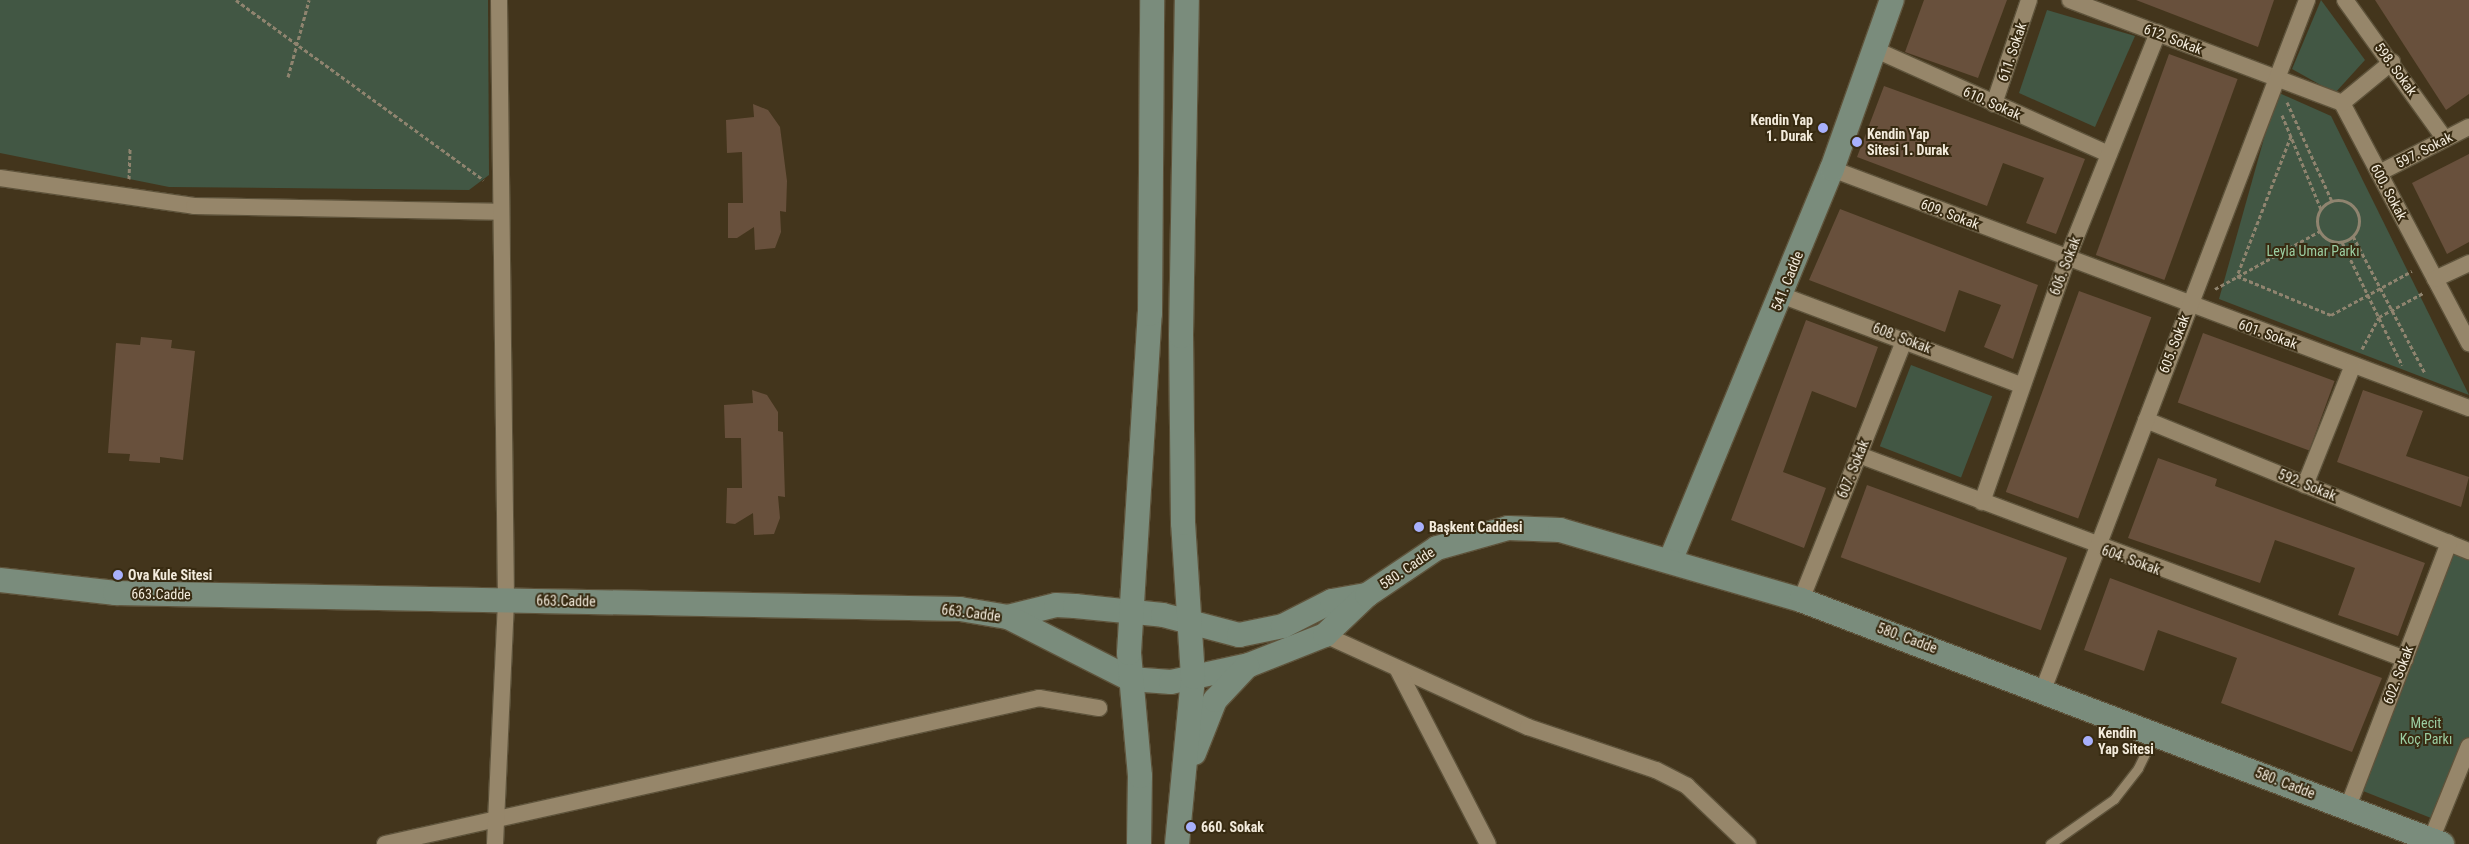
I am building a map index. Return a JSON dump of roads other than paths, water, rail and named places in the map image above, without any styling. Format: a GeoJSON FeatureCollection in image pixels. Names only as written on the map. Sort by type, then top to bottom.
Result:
{"type":"FeatureCollection","features":[{"type":"Feature","properties":{"kind":"main road"},"geometry":{"type":"LineString","coordinates":[[1139,844],[1140,776],[1130,679],[1130,615],[1145,445],[1150,314],[1152,0]]}},
{"type":"Feature","properties":{"kind":"main road"},"geometry":{"type":"LineString","coordinates":[[1177,844],[1193,677],[1192,622],[1183,523],[1181,336],[1187,0]]}},
{"type":"Feature","properties":{"kind":"main road","name":"541. Cadde"},"geometry":{"type":"LineString","coordinates":[[1671,559],[1832,169],[1876,50],[1892,0]]}},
{"type":"Feature","properties":{"kind":"main road","name":"580. Cadde"},"geometry":{"type":"LineString","coordinates":[[1367,595],[1437,548],[1508,528],[1560,530],[1671,559],[1801,600],[2043,690],[2436,842]]}},
{"type":"Feature","properties":{"kind":"main road","name":"663.Cadde"},"geometry":{"type":"LineString","coordinates":[[0,580],[115,594],[960,610],[1008,618],[1056,605],[1130,615],[1163,614],[1239,635],[1262,633],[1332,601],[1367,595]]}},
{"type":"Feature","properties":{"kind":"main road"},"geometry":{"type":"LineString","coordinates":[[1008,618],[1130,679],[1172,682],[1249,665],[1325,635],[1367,595]]}},
{"type":"Feature","properties":{"kind":"main road"},"geometry":{"type":"LineString","coordinates":[[1182,790],[1215,700],[1227,682],[1249,665]]}},
{"type":"Feature","properties":{"kind":"street"},"geometry":{"type":"LineString","coordinates":[[495,844],[506,600],[499,212],[499,0]]}},
{"type":"Feature","properties":{"kind":"street","name":"611. Sokak"},"geometry":{"type":"LineString","coordinates":[[1994,104],[2029,0]]}},
{"type":"Feature","properties":{"kind":"street","name":"612. Sokak"},"geometry":{"type":"LineString","coordinates":[[2070,0],[2158,33],[2274,84]]}},
{"type":"Feature","properties":{"kind":"street","name":"605. Sokak"},"geometry":{"type":"LineString","coordinates":[[2043,690],[2307,0]]}},
{"type":"Feature","properties":{"kind":"street","name":"598. Sokak"},"geometry":{"type":"LineString","coordinates":[[2345,0],[2392,62],[2445,139]]}},
{"type":"Feature","properties":{"kind":"street","name":"606. Sokak"},"geometry":{"type":"LineString","coordinates":[[1982,502],[2021,385],[2067,259],[2158,33]]}},
{"type":"Feature","properties":{"kind":"street","name":"610. Sokak"},"geometry":{"type":"LineString","coordinates":[[1876,50],[2110,154]]}},
{"type":"Feature","properties":{"kind":"street"},"geometry":{"type":"LineString","coordinates":[[2274,84],[2342,103],[2392,62]]}},
{"type":"Feature","properties":{"kind":"street","name":"600. Sokak"},"geometry":{"type":"LineString","coordinates":[[2342,103],[2379,173],[2426,280],[2469,343]]}},
{"type":"Feature","properties":{"kind":"street","name":"597. Sokak"},"geometry":{"type":"LineString","coordinates":[[2379,173],[2469,127]]}},
{"type":"Feature","properties":{"kind":"street","name":"609. Sokak"},"geometry":{"type":"LineString","coordinates":[[1832,169],[2067,259]]}},
{"type":"Feature","properties":{"kind":"street"},"geometry":{"type":"LineString","coordinates":[[0,178],[194,206],[499,212]]}},
{"type":"Feature","properties":{"kind":"street","name":"601. Sokak"},"geometry":{"type":"LineString","coordinates":[[2067,259],[2469,408]]}},
{"type":"Feature","properties":{"kind":"street"},"geometry":{"type":"LineString","coordinates":[[2426,280],[2469,263]]}},
{"type":"Feature","properties":{"kind":"street","name":"608. Sokak"},"geometry":{"type":"LineString","coordinates":[[1781,295],[1905,339],[2021,385]]}},
{"type":"Feature","properties":{"kind":"street","name":"607. Sokak"},"geometry":{"type":"LineString","coordinates":[[1801,600],[1905,339]]}},
{"type":"Feature","properties":{"kind":"street"},"geometry":{"type":"LineString","coordinates":[[2305,484],[2353,365]]}},
{"type":"Feature","properties":{"kind":"street","name":"592. Sokak"},"geometry":{"type":"LineString","coordinates":[[2146,420],[2469,551]]}},
{"type":"Feature","properties":{"kind":"street","name":"604. Sokak"},"geometry":{"type":"LineString","coordinates":[[1859,455],[2097,548],[2405,659]]}},
{"type":"Feature","properties":{"kind":"street","name":"602. Sokak"},"geometry":{"type":"LineString","coordinates":[[2348,807],[2449,543]]}},
{"type":"Feature","properties":{"kind":"street"},"geometry":{"type":"LineString","coordinates":[[1325,635],[1528,727],[1656,770],[1687,786],[1748,844]]}},
{"type":"Feature","properties":{"kind":"street"},"geometry":{"type":"LineString","coordinates":[[1397,668],[1488,844]]}},
{"type":"Feature","properties":{"kind":"street"},"geometry":{"type":"LineString","coordinates":[[385,844],[1039,698],[1099,708]]}},
{"type":"Feature","properties":{"kind":"street"},"geometry":{"type":"LineString","coordinates":[[2436,842],[2469,746]]}},
{"type":"Feature","properties":{"kind":"lane"},"geometry":{"type":"LineString","coordinates":[[2050,844],[2114,799],[2138,768],[2155,733]]}},
{"type":"Feature","properties":{"kind":"place","name":"Kendin Yap 1. Durak"},"geometry":{"type":"Point","coordinates":[1823,128]}},
{"type":"Feature","properties":{"kind":"place","name":"Kendin Yap Sitesi 1. Durak"},"geometry":{"type":"Point","coordinates":[1857,142]}},
{"type":"Feature","properties":{"kind":"place","name":"Başkent Caddesi"},"geometry":{"type":"Point","coordinates":[1419,527]}},
{"type":"Feature","properties":{"kind":"place","name":"Ova Kule Sitesi"},"geometry":{"type":"Point","coordinates":[118,575]}},
{"type":"Feature","properties":{"kind":"place","name":"Kendin Yap Sitesi"},"geometry":{"type":"Point","coordinates":[2088,741]}},
{"type":"Feature","properties":{"kind":"place","name":"660. Sokak"},"geometry":{"type":"Point","coordinates":[1191,827]}},
{"type":"Feature","properties":{"kind":"park label","name":"Leyla Umar Parkı"},"geometry":{"type":"Point","coordinates":[2313,251]}},
{"type":"Feature","properties":{"kind":"park label","name":"Mecit Koç Parkı"},"geometry":{"type":"Point","coordinates":[2426,732]}}]}
